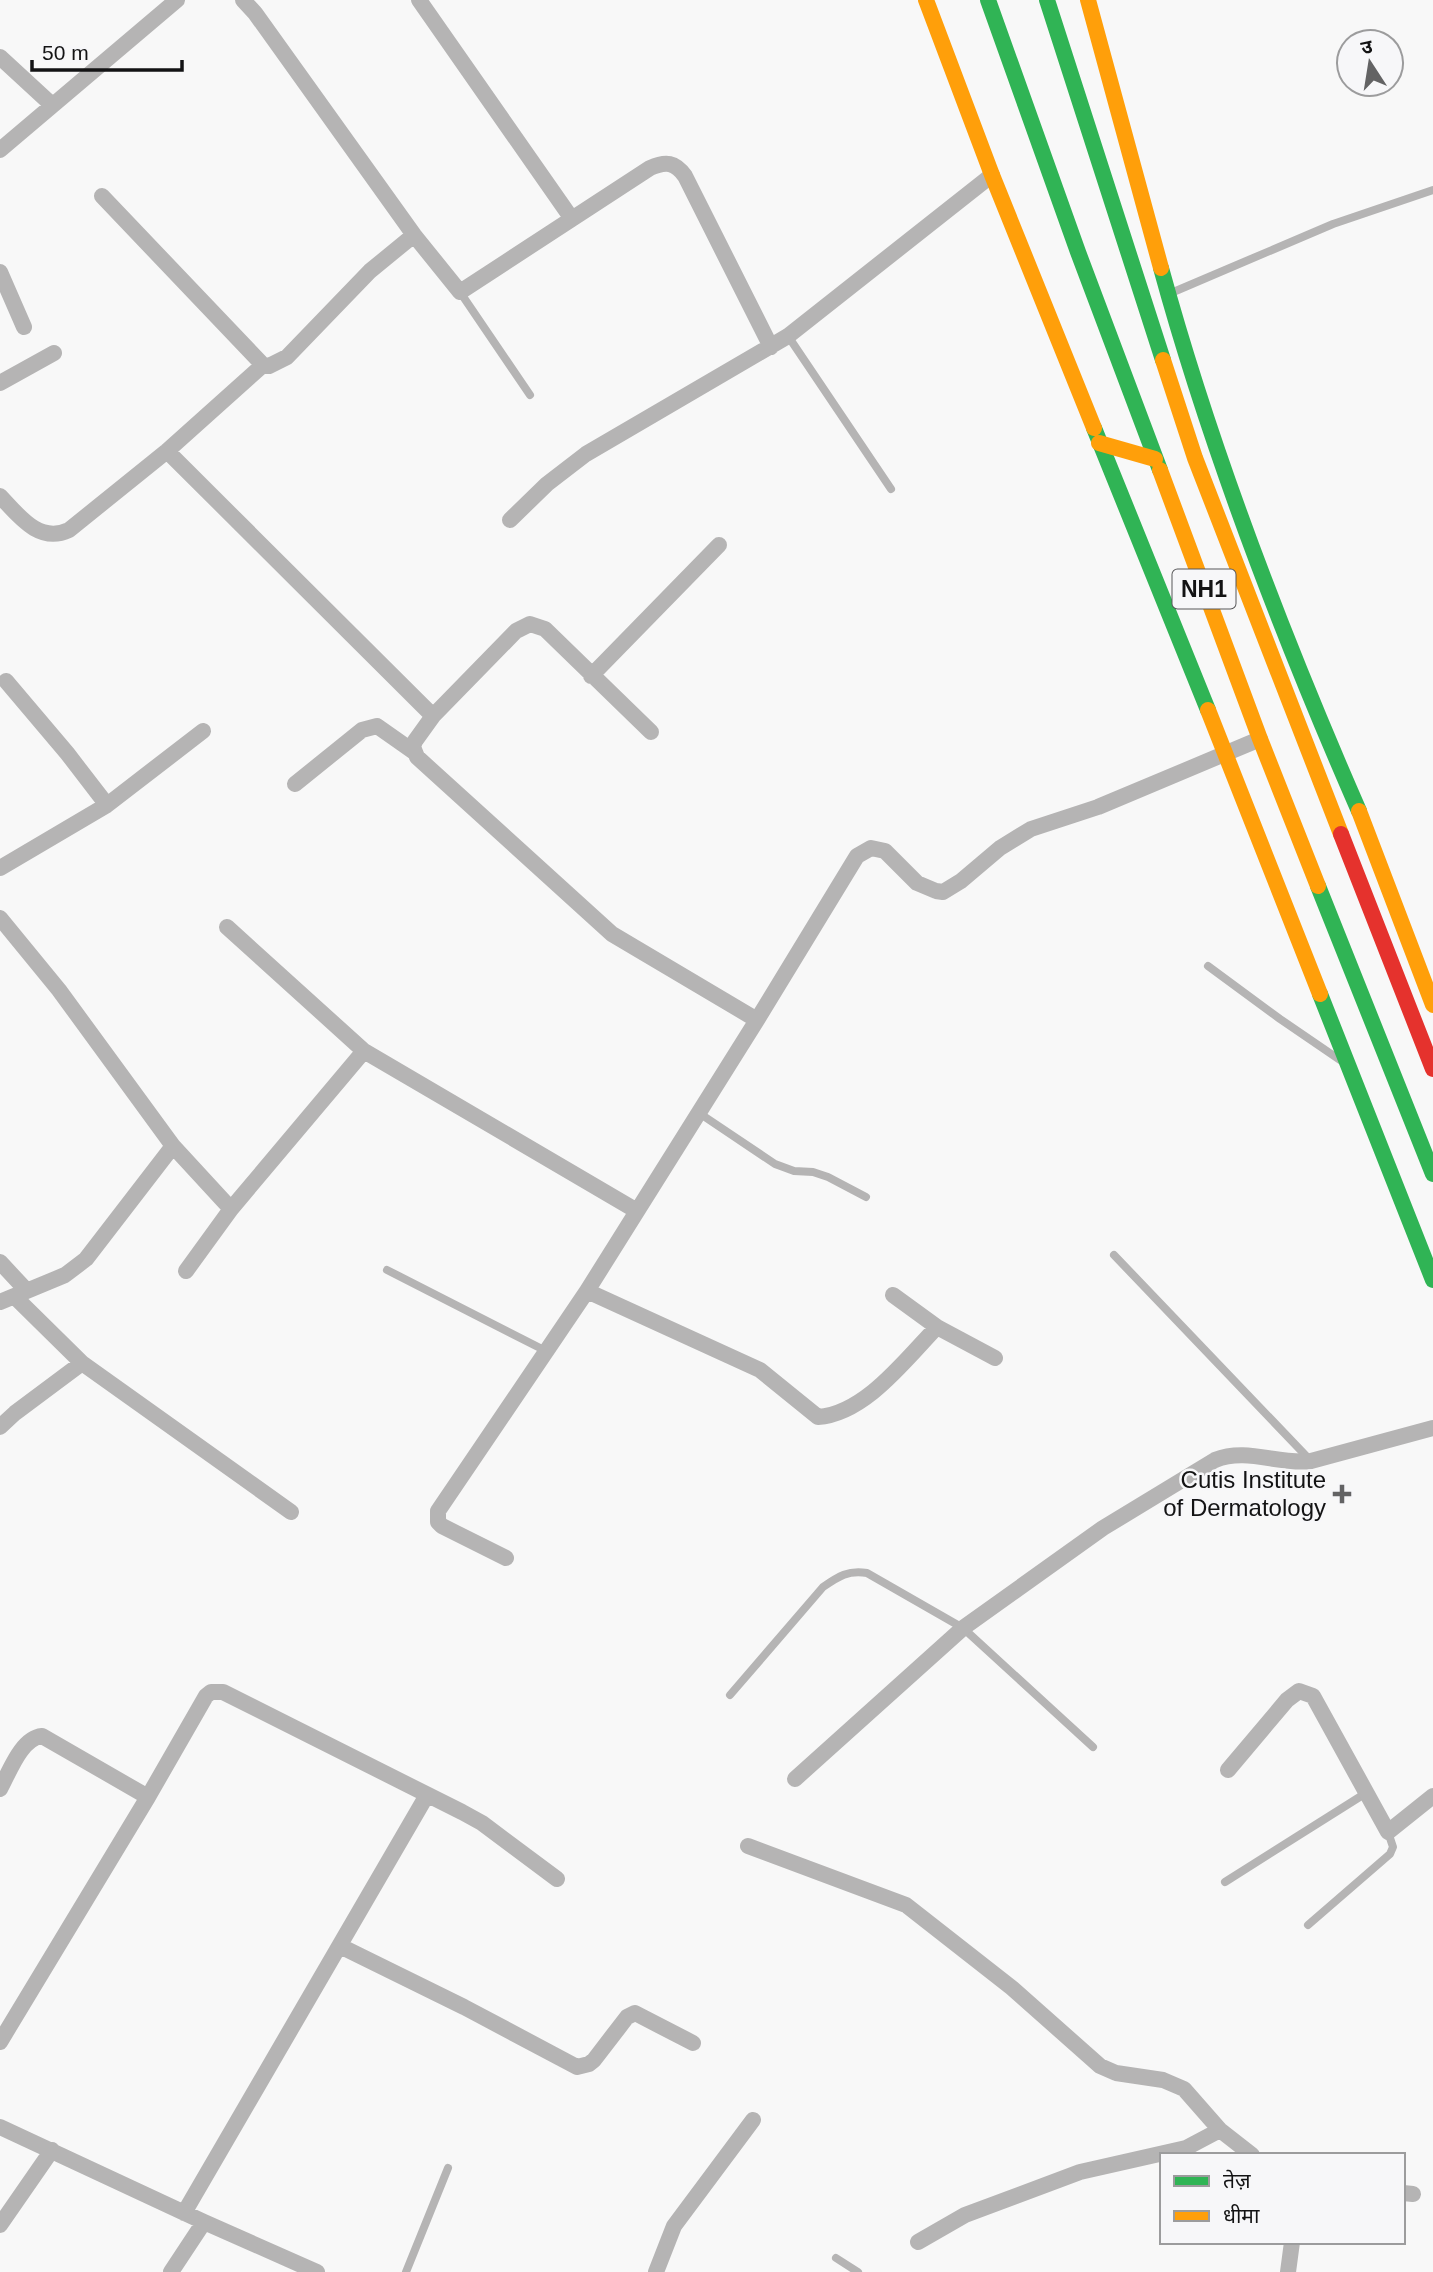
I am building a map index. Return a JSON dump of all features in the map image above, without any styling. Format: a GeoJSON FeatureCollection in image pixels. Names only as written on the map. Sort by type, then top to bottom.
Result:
{"type":"FeatureCollection","features":[{"type":"Feature","properties":{"kind":"main road"},"geometry":{"type":"LineString","coordinates":[[926,0],[992,176],[1226,754],[1433,1280]]}},
{"type":"Feature","properties":{"kind":"main road","name":"NH1"},"geometry":{"type":"LineString","coordinates":[[988,0],[1078,252],[1260,739],[1433,1174]]}},
{"type":"Feature","properties":{"kind":"main road","name":"NH1"},"geometry":{"type":"LineString","coordinates":[[1046,0],[1195,458],[1433,1069]]}},
{"type":"Feature","properties":{"kind":"main road"},"geometry":{"type":"LineString","coordinates":[[1088,0],[1183,348],[1264,581],[1370,836],[1433,1005]]}},
{"type":"Feature","properties":{"kind":"main road"},"geometry":{"type":"LineString","coordinates":[[1162,362],[1183,348]]}},
{"type":"Feature","properties":{"kind":"main road"},"geometry":{"type":"LineString","coordinates":[[1099,443],[1155,459]]}},
{"type":"Feature","properties":{"kind":"street"},"geometry":{"type":"LineString","coordinates":[[0,150],[51,104],[177,0]]}},
{"type":"Feature","properties":{"kind":"street"},"geometry":{"type":"LineString","coordinates":[[243,0],[414,235],[460,292],[650,168],[661,163],[672,163],[678,167],[771,346]]}},
{"type":"Feature","properties":{"kind":"street"},"geometry":{"type":"LineString","coordinates":[[419,0],[572,219]]}},
{"type":"Feature","properties":{"kind":"street"},"geometry":{"type":"LineString","coordinates":[[0,57],[51,104]]}},
{"type":"Feature","properties":{"kind":"street"},"geometry":{"type":"LineString","coordinates":[[510,520],[547,484],[586,454],[788,337],[992,176]]}},
{"type":"Feature","properties":{"kind":"street"},"geometry":{"type":"LineString","coordinates":[[102,195],[263,365],[269,366],[287,356],[370,271],[414,235]]}},
{"type":"Feature","properties":{"kind":"street"},"geometry":{"type":"LineString","coordinates":[[0,272],[24,327]]}},
{"type":"Feature","properties":{"kind":"street"},"geometry":{"type":"LineString","coordinates":[[0,383],[54,353]]}},
{"type":"Feature","properties":{"kind":"street"},"geometry":{"type":"LineString","coordinates":[[0,496],[38,532],[60,534],[69,530],[167,451],[263,365]]}},
{"type":"Feature","properties":{"kind":"street"},"geometry":{"type":"LineString","coordinates":[[167,451],[433,716]]}},
{"type":"Feature","properties":{"kind":"street"},"geometry":{"type":"LineString","coordinates":[[591,676],[719,545]]}},
{"type":"Feature","properties":{"kind":"street"},"geometry":{"type":"LineString","coordinates":[[414,752],[415,741],[433,716],[523,626],[535,625],[545,629],[651,732]]}},
{"type":"Feature","properties":{"kind":"street"},"geometry":{"type":"LineString","coordinates":[[6,681],[67,752],[107,805]]}},
{"type":"Feature","properties":{"kind":"street"},"geometry":{"type":"LineString","coordinates":[[295,784],[362,730],[377,726],[414,752],[612,934],[757,1020]]}},
{"type":"Feature","properties":{"kind":"street"},"geometry":{"type":"LineString","coordinates":[[0,868],[107,805],[203,731]]}},
{"type":"Feature","properties":{"kind":"street"},"geometry":{"type":"LineString","coordinates":[[506,1558],[442,1526],[438,1522],[438,1511],[587,1291],[857,856],[865,850],[877,848],[885,851],[917,883],[943,891],[961,881],[1000,848],[1031,829],[1098,807],[1260,739]]}},
{"type":"Feature","properties":{"kind":"street"},"geometry":{"type":"LineString","coordinates":[[0,918],[59,990],[173,1146],[230,1209]]}},
{"type":"Feature","properties":{"kind":"street"},"geometry":{"type":"LineString","coordinates":[[227,927],[364,1051],[637,1210]]}},
{"type":"Feature","properties":{"kind":"street"},"geometry":{"type":"LineString","coordinates":[[186,1271],[230,1209],[364,1051]]}},
{"type":"Feature","properties":{"kind":"street"},"geometry":{"type":"LineString","coordinates":[[14,1296],[65,1275],[86,1259],[173,1146]]}},
{"type":"Feature","properties":{"kind":"street"},"geometry":{"type":"LineString","coordinates":[[0,1262],[14,1296],[82,1363],[291,1511]]}},
{"type":"Feature","properties":{"kind":"street"},"geometry":{"type":"LineString","coordinates":[[587,1291],[760,1370],[818,1417],[834,1414],[874,1392],[937,1327]]}},
{"type":"Feature","properties":{"kind":"street"},"geometry":{"type":"LineString","coordinates":[[893,1295],[937,1327],[995,1359]]}},
{"type":"Feature","properties":{"kind":"street"},"geometry":{"type":"LineString","coordinates":[[0,1427],[82,1363]]}},
{"type":"Feature","properties":{"kind":"street"},"geometry":{"type":"LineString","coordinates":[[795,1779],[962,1628],[1103,1528],[1215,1460],[1229,1454],[1244,1454],[1295,1463],[1311,1461],[1433,1429]]}},
{"type":"Feature","properties":{"kind":"street"},"geometry":{"type":"LineString","coordinates":[[0,2042],[206,1696],[217,1690],[482,1823],[557,1879]]}},
{"type":"Feature","properties":{"kind":"street"},"geometry":{"type":"LineString","coordinates":[[1228,1770],[1293,1693],[1304,1692],[1313,1696],[1388,1832],[1433,1796]]}},
{"type":"Feature","properties":{"kind":"street"},"geometry":{"type":"LineString","coordinates":[[0,1789],[27,1743],[42,1736],[148,1797]]}},
{"type":"Feature","properties":{"kind":"street"},"geometry":{"type":"LineString","coordinates":[[184,2213],[427,1795]]}},
{"type":"Feature","properties":{"kind":"street"},"geometry":{"type":"LineString","coordinates":[[748,1846],[906,1905],[1012,1988],[1100,2066],[1116,2073],[1163,2080],[1184,2090],[1220,2130],[1249,2153]]}},
{"type":"Feature","properties":{"kind":"street"},"geometry":{"type":"LineString","coordinates":[[340,1946],[577,2067],[594,2060],[627,2017],[635,2013],[693,2043]]}},
{"type":"Feature","properties":{"kind":"street"},"geometry":{"type":"LineString","coordinates":[[656,2272],[674,2226],[753,2120]]}},
{"type":"Feature","properties":{"kind":"street"},"geometry":{"type":"LineString","coordinates":[[0,2127],[317,2272]]}},
{"type":"Feature","properties":{"kind":"street"},"geometry":{"type":"LineString","coordinates":[[918,2242],[965,2215],[1067,2176],[1185,2148],[1220,2130]]}},
{"type":"Feature","properties":{"kind":"street"},"geometry":{"type":"LineString","coordinates":[[0,2225],[52,2150]]}},
{"type":"Feature","properties":{"kind":"street"},"geometry":{"type":"LineString","coordinates":[[171,2272],[204,2222]]}},
{"type":"Feature","properties":{"kind":"street"},"geometry":{"type":"LineString","coordinates":[[1288,2272],[1292,2244]]}},
{"type":"Feature","properties":{"kind":"lane"},"geometry":{"type":"LineString","coordinates":[[1168,294],[1333,224],[1433,190]]}},
{"type":"Feature","properties":{"kind":"lane"},"geometry":{"type":"LineString","coordinates":[[460,292],[530,395]]}},
{"type":"Feature","properties":{"kind":"lane"},"geometry":{"type":"LineString","coordinates":[[788,337],[891,489]]}},
{"type":"Feature","properties":{"kind":"lane"},"geometry":{"type":"LineString","coordinates":[[1208,966],[1349,1066]]}},
{"type":"Feature","properties":{"kind":"lane"},"geometry":{"type":"LineString","coordinates":[[699,1113],[775,1164],[794,1171],[813,1172],[828,1177],[866,1197]]}},
{"type":"Feature","properties":{"kind":"lane"},"geometry":{"type":"LineString","coordinates":[[1114,1255],[1311,1461]]}},
{"type":"Feature","properties":{"kind":"lane"},"geometry":{"type":"LineString","coordinates":[[387,1270],[546,1351]]}},
{"type":"Feature","properties":{"kind":"lane"},"geometry":{"type":"LineString","coordinates":[[730,1695],[823,1587],[841,1574],[854,1571],[867,1573],[962,1628],[1093,1746]]}},
{"type":"Feature","properties":{"kind":"lane"},"geometry":{"type":"LineString","coordinates":[[1225,1882],[1366,1793]]}},
{"type":"Feature","properties":{"kind":"lane"},"geometry":{"type":"LineString","coordinates":[[1308,1925],[1390,1854],[1394,1847],[1388,1832]]}},
{"type":"Feature","properties":{"kind":"lane"},"geometry":{"type":"LineString","coordinates":[[406,2272],[449,2168]]}},
{"type":"Feature","properties":{"kind":"lane"},"geometry":{"type":"LineString","coordinates":[[836,2258],[859,2272]]}},
{"type":"Feature","properties":{"kind":"traffic: fast"},"geometry":{"type":"LineString","coordinates":[[988,0],[1160,470]]}},
{"type":"Feature","properties":{"kind":"traffic: fast"},"geometry":{"type":"LineString","coordinates":[[1047,0],[1163,360]]}},
{"type":"Feature","properties":{"kind":"traffic: fast"},"geometry":{"type":"LineString","coordinates":[[1161,268],[1203,407],[1250,543],[1359,811]]}},
{"type":"Feature","properties":{"kind":"traffic: fast"},"geometry":{"type":"LineString","coordinates":[[1094,428],[1208,710]]}},
{"type":"Feature","properties":{"kind":"traffic: fast"},"geometry":{"type":"LineString","coordinates":[[1318,886],[1433,1174]]}},
{"type":"Feature","properties":{"kind":"traffic: fast"},"geometry":{"type":"LineString","coordinates":[[1320,994],[1433,1280]]}},
{"type":"Feature","properties":{"kind":"traffic: slow"},"geometry":{"type":"LineString","coordinates":[[926,0],[992,175],[1094,428]]}},
{"type":"Feature","properties":{"kind":"traffic: slow"},"geometry":{"type":"LineString","coordinates":[[1088,0],[1161,268]]}},
{"type":"Feature","properties":{"kind":"traffic: slow"},"geometry":{"type":"LineString","coordinates":[[1163,360],[1195,458],[1341,834]]}},
{"type":"Feature","properties":{"kind":"traffic: slow"},"geometry":{"type":"LineString","coordinates":[[1099,443],[1155,459]]}},
{"type":"Feature","properties":{"kind":"traffic: slow"},"geometry":{"type":"LineString","coordinates":[[1160,470],[1318,886]]}},
{"type":"Feature","properties":{"kind":"traffic: slow"},"geometry":{"type":"LineString","coordinates":[[1208,710],[1320,994]]}},
{"type":"Feature","properties":{"kind":"traffic: slow"},"geometry":{"type":"LineString","coordinates":[[1359,811],[1433,1005]]}},
{"type":"Feature","properties":{"kind":"traffic: jam"},"geometry":{"type":"LineString","coordinates":[[1341,834],[1433,1069]]}},
{"type":"Feature","properties":{"kind":"place","name":"Cutis Institute of Dermatology"},"geometry":{"type":"Point","coordinates":[1342,1494]}}]}
